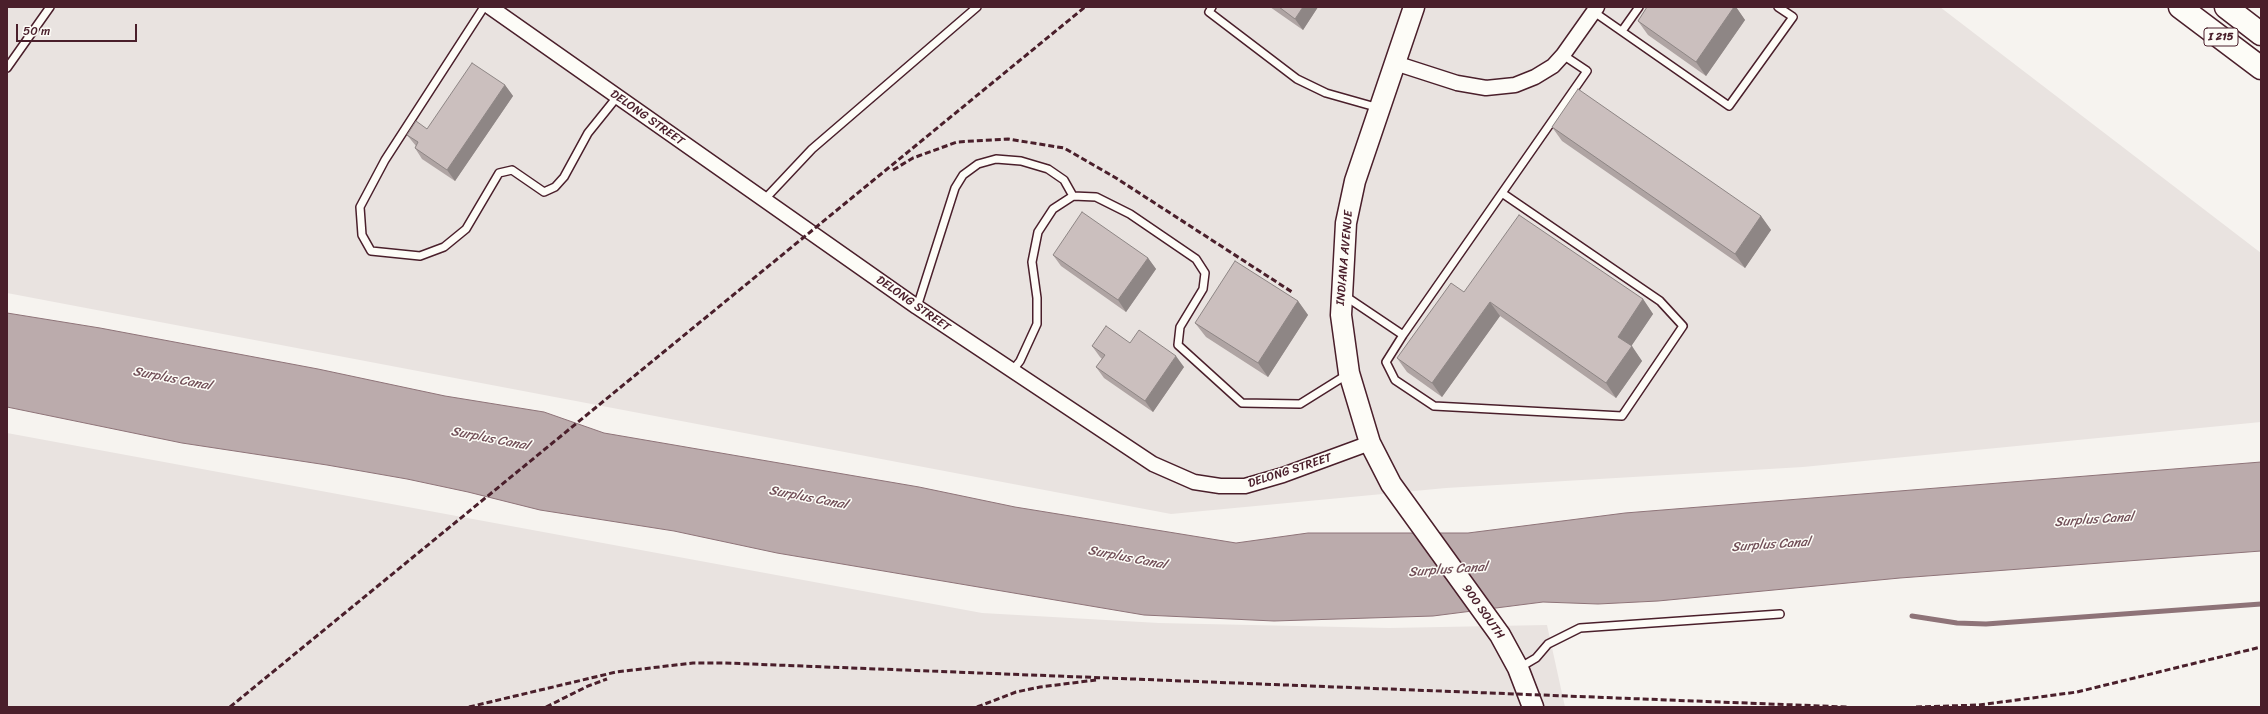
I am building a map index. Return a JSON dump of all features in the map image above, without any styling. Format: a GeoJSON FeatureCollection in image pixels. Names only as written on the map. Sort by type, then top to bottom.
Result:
{"type":"FeatureCollection","features":[{"type":"Feature","properties":{"kind":"highway","name":"I 215"},"geometry":{"type":"LineString","coordinates":[[2180,7],[2261,68]]}},
{"type":"Feature","properties":{"kind":"highway","name":"I 215"},"geometry":{"type":"LineString","coordinates":[[2226,7],[2261,34]]}},
{"type":"Feature","properties":{"kind":"street","name":"DELONG STREET"},"geometry":{"type":"LineString","coordinates":[[490,7],[917,307],[1011,371],[1153,464],[1194,482],[1220,486],[1245,486],[1284,475],[1370,444]]}},
{"type":"Feature","properties":{"kind":"street","name":"INDIANA AVENUE"},"geometry":{"type":"LineString","coordinates":[[1370,444],[1349,373],[1341,315],[1346,223],[1355,181],[1414,7]]}},
{"type":"Feature","properties":{"kind":"street"},"geometry":{"type":"LineString","coordinates":[[1395,63],[1457,83],[1486,88],[1515,85],[1535,77],[1553,66],[1596,9]]}},
{"type":"Feature","properties":{"kind":"street","name":"900 SOUTH"},"geometry":{"type":"LineString","coordinates":[[1370,444],[1390,484],[1500,636],[1518,668],[1533,707]]}},
{"type":"Feature","properties":{"kind":"lane"},"geometry":{"type":"LineString","coordinates":[[7,68],[50,7]]}},
{"type":"Feature","properties":{"kind":"lane"},"geometry":{"type":"LineString","coordinates":[[484,7],[385,160],[360,207],[362,235],[371,251],[420,256],[444,247],[466,229],[499,173],[512,170],[544,192],[555,187],[564,177],[588,133],[617,97]]}},
{"type":"Feature","properties":{"kind":"lane"},"geometry":{"type":"LineString","coordinates":[[764,200],[812,149],[977,7]]}},
{"type":"Feature","properties":{"kind":"lane"},"geometry":{"type":"LineString","coordinates":[[1212,7],[1209,12],[1297,79],[1326,93],[1379,108]]}},
{"type":"Feature","properties":{"kind":"lane"},"geometry":{"type":"LineString","coordinates":[[1622,31],[1639,7]]}},
{"type":"Feature","properties":{"kind":"lane"},"geometry":{"type":"LineString","coordinates":[[1596,9],[1622,31],[1729,106],[1793,17],[1778,7]]}},
{"type":"Feature","properties":{"kind":"lane"},"geometry":{"type":"LineString","coordinates":[[1502,193],[1660,301],[1683,326],[1622,416],[1434,406],[1395,380],[1386,362],[1403,335],[1587,71],[1562,55]]}},
{"type":"Feature","properties":{"kind":"lane"},"geometry":{"type":"LineString","coordinates":[[917,307],[955,188],[963,175],[978,164],[996,159],[1021,161],[1048,169],[1064,180],[1073,196]]}},
{"type":"Feature","properties":{"kind":"lane"},"geometry":{"type":"LineString","coordinates":[[1011,371],[1020,361],[1037,324],[1037,298],[1032,262],[1038,232],[1053,209],[1073,196],[1096,197],[1130,214],[1196,259],[1205,273],[1203,289],[1180,326],[1178,345],[1242,403],[1300,404],[1349,373]]}},
{"type":"Feature","properties":{"kind":"lane"},"geometry":{"type":"LineString","coordinates":[[1341,293],[1403,335]]}},
{"type":"Feature","properties":{"kind":"lane"},"geometry":{"type":"LineString","coordinates":[[1518,668],[1536,658],[1548,644],[1580,628],[1780,614]]}},
{"type":"Feature","properties":{"kind":"shaded area"},"geometry":{"type":"Polygon","coordinates":[[[7,7],[1940,7],[2261,253],[2261,422],[1803,467],[1446,488],[1171,514],[7,293],[7,7]]]}},
{"type":"Feature","properties":{"kind":"shaded area"},"geometry":{"type":"Polygon","coordinates":[[[7,433],[982,613],[1159,623],[1389,628],[1547,625],[1565,707],[7,707],[7,433]]]}},
{"type":"Feature","properties":{"kind":"water","name":"Surplus Canal"},"geometry":{"type":"Polygon","coordinates":[[[7,313],[100,328],[318,369],[445,396],[544,412],[604,433],[919,487],[1015,507],[1236,543],[1308,533],[1468,533],[1625,513],[2261,462],[2261,551],[1900,578],[1658,601],[1598,604],[1543,602],[1433,616],[1274,621],[1144,615],[777,553],[674,531],[540,510],[407,479],[182,443],[7,407],[7,313]]]}},
{"type":"Feature","properties":{"kind":"building"},"geometry":{"type":"Polygon","coordinates":[[[1279,7],[1303,7],[1295,19],[1279,7]]]}},
{"type":"Feature","properties":{"kind":"building"},"geometry":{"type":"Polygon","coordinates":[[[1647,7],[1734,7],[1696,62],[1638,21],[1647,7]]]}},
{"type":"Feature","properties":{"kind":"building"},"geometry":{"type":"Polygon","coordinates":[[[472,63],[505,85],[447,170],[415,148],[418,142],[407,135],[416,121],[427,129],[472,63]]]}},
{"type":"Feature","properties":{"kind":"building"},"geometry":{"type":"Polygon","coordinates":[[[1578,89],[1761,216],[1735,254],[1552,127],[1578,89]]]}},
{"type":"Feature","properties":{"kind":"building"},"geometry":{"type":"Polygon","coordinates":[[[1082,212],[1148,258],[1118,300],[1053,255],[1082,212]]]}},
{"type":"Feature","properties":{"kind":"building"},"geometry":{"type":"Polygon","coordinates":[[[1519,215],[1643,299],[1618,337],[1632,346],[1606,383],[1490,302],[1432,383],[1397,358],[1451,283],[1464,292],[1519,215]]]}},
{"type":"Feature","properties":{"kind":"building"},"geometry":{"type":"Polygon","coordinates":[[[1235,261],[1298,301],[1258,363],[1195,323],[1235,261]]]}},
{"type":"Feature","properties":{"kind":"building"},"geometry":{"type":"Polygon","coordinates":[[[1106,326],[1130,343],[1139,330],[1176,356],[1145,401],[1096,367],[1105,355],[1092,346],[1106,326]]]}},
{"type":"Feature","properties":{"kind":"waterway"},"geometry":{"type":"LineString","coordinates":[[1912,616],[1957,623],[1986,624],[2261,604]]}},
{"type":"Feature","properties":{"kind":"railway"},"geometry":{"type":"LineString","coordinates":[[230,707],[1085,7]]}},
{"type":"Feature","properties":{"kind":"railway"},"geometry":{"type":"LineString","coordinates":[[893,170],[913,158],[957,142],[1008,139],[1064,148],[1116,178],[1292,292]]}},
{"type":"Feature","properties":{"kind":"railway"},"geometry":{"type":"LineString","coordinates":[[1916,707],[1979,705],[2077,692],[2261,647]]}},
{"type":"Feature","properties":{"kind":"railway"},"geometry":{"type":"LineString","coordinates":[[469,707],[616,672],[693,663],[725,663],[1847,707]]}},
{"type":"Feature","properties":{"kind":"railway"},"geometry":{"type":"LineString","coordinates":[[546,707],[588,686],[607,679]]}},
{"type":"Feature","properties":{"kind":"railway"},"geometry":{"type":"LineString","coordinates":[[977,707],[1016,692],[1040,687],[1096,680]]}}]}
